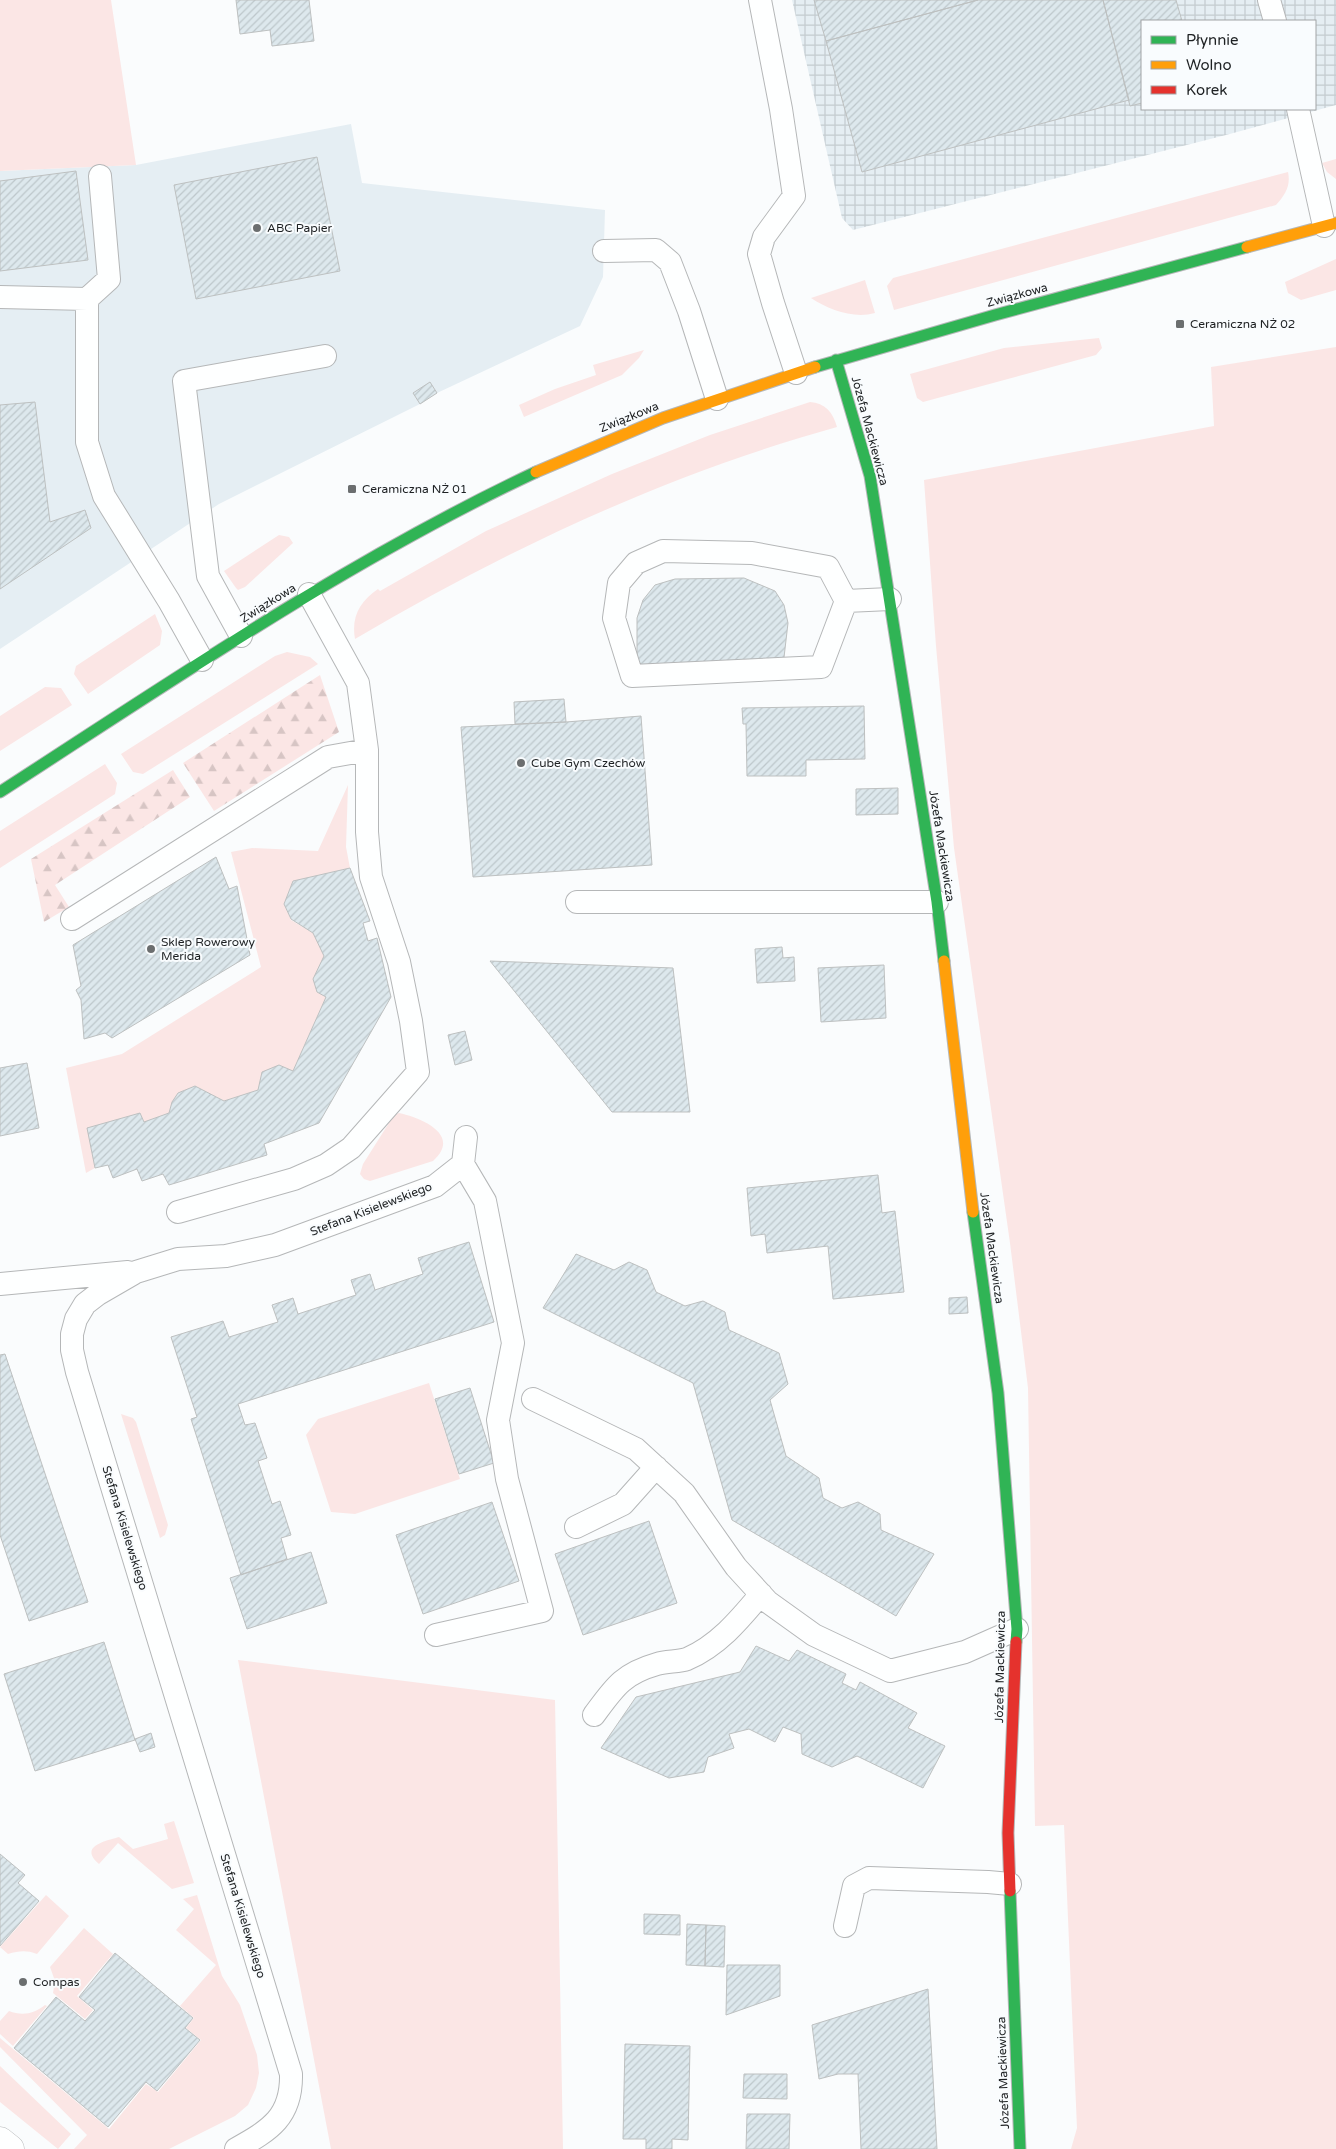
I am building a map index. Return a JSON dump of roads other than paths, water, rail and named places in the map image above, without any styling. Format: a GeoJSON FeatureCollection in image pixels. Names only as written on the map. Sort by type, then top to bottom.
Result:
{"type":"FeatureCollection","features":[{"type":"Feature","properties":{"kind":"street","name":"Związkowa"},"geometry":{"type":"LineString","coordinates":[[0,792],[202,660],[352,567],[473,500],[558,461],[639,427],[716,399],[836,360],[1330,224]]}},
{"type":"Feature","properties":{"kind":"street","name":"Józefa Mackiewicza"},"geometry":{"type":"LineString","coordinates":[[836,360],[870,476],[890,599],[937,902],[974,1219],[998,1393],[1017,1629],[1010,1785],[1010,1884],[1020,2149]]}},
{"type":"Feature","properties":{"kind":"street"},"geometry":{"type":"LineString","coordinates":[[0,2141],[10,2149]]}},
{"type":"Feature","properties":{"kind":"lane"},"geometry":{"type":"LineString","coordinates":[[760,0],[782,109],[794,196],[764,238],[759,254],[796,373]]}},
{"type":"Feature","properties":{"kind":"lane"},"geometry":{"type":"LineString","coordinates":[[1269,0],[1275,20]]}},
{"type":"Feature","properties":{"kind":"lane"},"geometry":{"type":"LineString","coordinates":[[1298,110],[1330,224]]}},
{"type":"Feature","properties":{"kind":"lane"},"geometry":{"type":"LineString","coordinates":[[0,297],[87,299],[109,279],[100,176]]}},
{"type":"Feature","properties":{"kind":"lane"},"geometry":{"type":"LineString","coordinates":[[604,251],[656,250],[670,262],[689,311],[716,399]]}},
{"type":"Feature","properties":{"kind":"lane"},"geometry":{"type":"LineString","coordinates":[[87,299],[87,442],[104,496],[169,601],[202,660]]}},
{"type":"Feature","properties":{"kind":"lane"},"geometry":{"type":"LineString","coordinates":[[241,636],[208,576],[184,381],[325,356]]}},
{"type":"Feature","properties":{"kind":"lane"},"geometry":{"type":"LineString","coordinates":[[663,551],[752,552],[828,567],[846,601],[822,667],[632,676],[614,618],[619,583],[636,563],[663,551]]}},
{"type":"Feature","properties":{"kind":"lane"},"geometry":{"type":"LineString","coordinates":[[178,1212],[294,1179],[326,1165],[351,1148],[418,1072],[411,1021],[399,962],[371,877],[367,832],[367,750],[358,683],[309,594]]}},
{"type":"Feature","properties":{"kind":"lane"},"geometry":{"type":"LineString","coordinates":[[846,601],[890,599]]}},
{"type":"Feature","properties":{"kind":"lane"},"geometry":{"type":"LineString","coordinates":[[72,919],[328,757],[367,750]]}},
{"type":"Feature","properties":{"kind":"lane"},"geometry":{"type":"LineString","coordinates":[[577,902],[937,902]]}},
{"type":"Feature","properties":{"kind":"lane"},"geometry":{"type":"LineString","coordinates":[[436,1635],[542,1611],[507,1479],[498,1420],[513,1344],[485,1200],[463,1164],[466,1137]]}},
{"type":"Feature","properties":{"kind":"lane","name":"Stefana Kisielewskiego"},"geometry":{"type":"LineString","coordinates":[[236,2149],[264,2134],[276,2123],[284,2112],[289,2098],[291,2074],[77,1372],[72,1350],[72,1334],[76,1318],[85,1304],[98,1294],[136,1272],[178,1259],[226,1256],[275,1245],[435,1186],[463,1164]]}},
{"type":"Feature","properties":{"kind":"lane"},"geometry":{"type":"LineString","coordinates":[[0,1284],[136,1272]]}},
{"type":"Feature","properties":{"kind":"lane"},"geometry":{"type":"LineString","coordinates":[[533,1399],[636,1449],[684,1493],[736,1567],[768,1602],[814,1635],[890,1671],[965,1652],[1017,1629]]}},
{"type":"Feature","properties":{"kind":"lane"},"geometry":{"type":"LineString","coordinates":[[576,1527],[622,1504],[656,1467]]}},
{"type":"Feature","properties":{"kind":"lane"},"geometry":{"type":"LineString","coordinates":[[594,1715],[616,1686],[632,1672],[658,1663],[686,1659],[711,1645],[732,1629],[761,1594]]}},
{"type":"Feature","properties":{"kind":"lane"},"geometry":{"type":"LineString","coordinates":[[845,1926],[854,1886],[869,1878],[1010,1884]]}},
{"type":"Feature","properties":{"kind":"place","name":"ABC Papier"},"geometry":{"type":"Point","coordinates":[257,228]}},
{"type":"Feature","properties":{"kind":"place","name":"Ceramiczna NŻ 02"},"geometry":{"type":"Point","coordinates":[1180,324]}},
{"type":"Feature","properties":{"kind":"place","name":"Ceramiczna NŻ 01"},"geometry":{"type":"Point","coordinates":[352,489]}},
{"type":"Feature","properties":{"kind":"place","name":"Cube Gym Czechów"},"geometry":{"type":"Point","coordinates":[521,763]}},
{"type":"Feature","properties":{"kind":"place","name":"Sklep Rowerowy Merida"},"geometry":{"type":"Point","coordinates":[151,949]}},
{"type":"Feature","properties":{"kind":"place","name":"Compas"},"geometry":{"type":"Point","coordinates":[23,1982]}}]}
